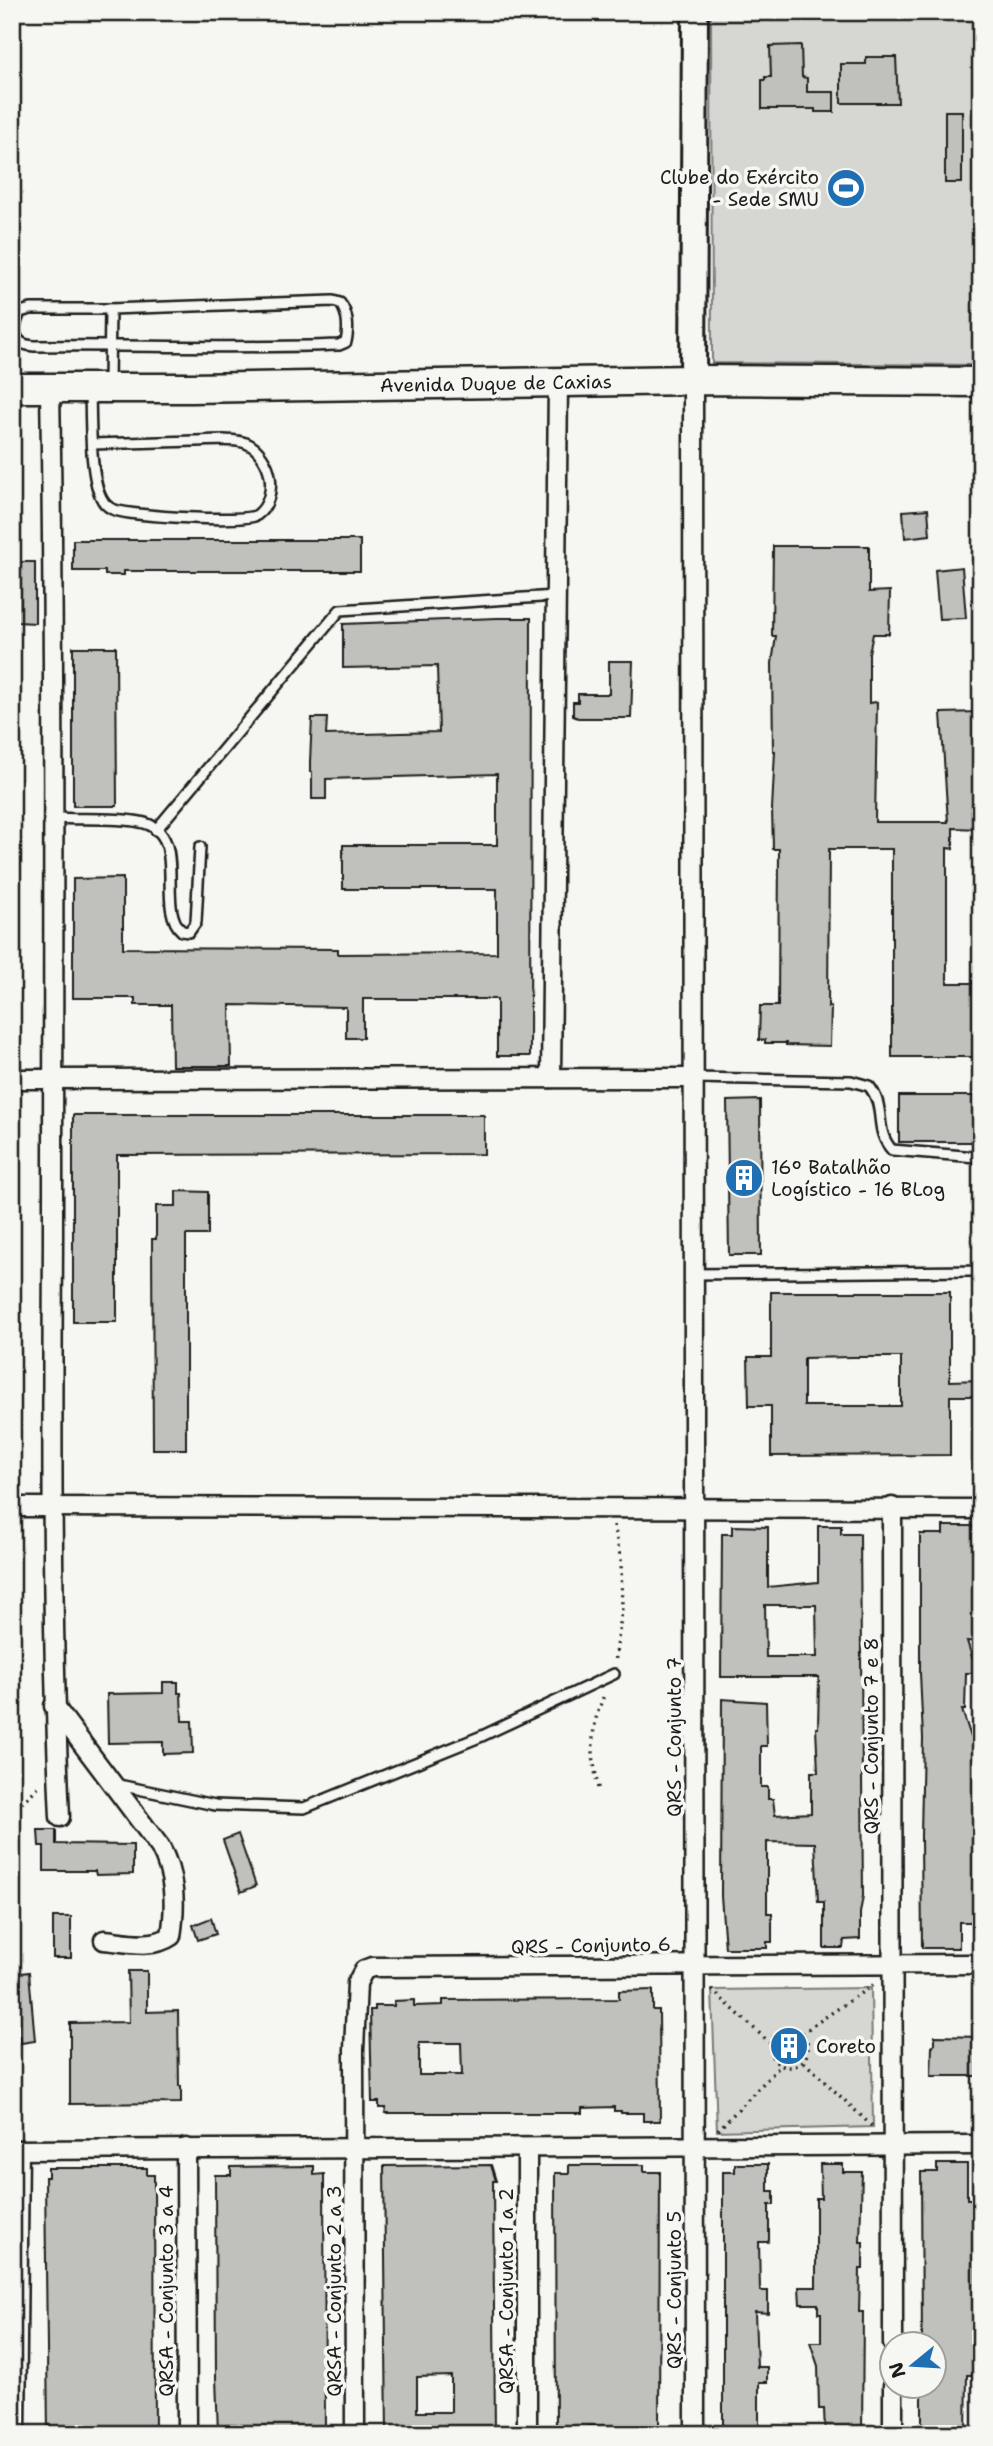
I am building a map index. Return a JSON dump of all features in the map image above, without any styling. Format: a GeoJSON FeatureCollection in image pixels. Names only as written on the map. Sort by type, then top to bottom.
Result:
{"type":"FeatureCollection","features":[{"type":"Feature","properties":{"kind":"main road","name":"Avenida Duque de Caxias"},"geometry":{"type":"LineString","coordinates":[[12,388],[694,380],[981,382]]}},
{"type":"Feature","properties":{"kind":"street"},"geometry":{"type":"LineString","coordinates":[[694,380],[695,12]]}},
{"type":"Feature","properties":{"kind":"street","name":"QRS - Conjunto 7"},"geometry":{"type":"LineString","coordinates":[[694,380],[694,1965]]}},
{"type":"Feature","properties":{"kind":"street"},"geometry":{"type":"LineString","coordinates":[[551,1078],[558,382]]}},
{"type":"Feature","properties":{"kind":"street"},"geometry":{"type":"LineString","coordinates":[[50,389],[53,572],[52,1506],[54,1706],[60,1817]]}},
{"type":"Feature","properties":{"kind":"street"},"geometry":{"type":"LineString","coordinates":[[12,1079],[694,1078]]}},
{"type":"Feature","properties":{"kind":"street"},"geometry":{"type":"LineString","coordinates":[[12,1507],[981,1509]]}},
{"type":"Feature","properties":{"kind":"street","name":"QRS - Conjunto 7 e 8"},"geometry":{"type":"LineString","coordinates":[[892,1507],[893,2330]]}},
{"type":"Feature","properties":{"kind":"street"},"geometry":{"type":"LineString","coordinates":[[54,1706],[168,1861],[174,1909],[171,1936],[161,1942],[138,1944],[104,1940]]}},
{"type":"Feature","properties":{"kind":"street"},"geometry":{"type":"LineString","coordinates":[[694,1965],[981,1964]]}},
{"type":"Feature","properties":{"kind":"street","name":"QRS - Conjunto 6"},"geometry":{"type":"LineString","coordinates":[[357,1983],[364,1970],[372,1967],[694,1965],[696,2146]]}},
{"type":"Feature","properties":{"kind":"street","name":"QRSA - Conjunto 2 a 3"},"geometry":{"type":"LineString","coordinates":[[355,2434],[354,2050],[357,1983]]}},
{"type":"Feature","properties":{"kind":"street"},"geometry":{"type":"LineString","coordinates":[[16,2434],[15,2150],[981,2145]]}},
{"type":"Feature","properties":{"kind":"street","name":"QRS - Conjunto 5"},"geometry":{"type":"LineString","coordinates":[[695,2434],[696,2146]]}},
{"type":"Feature","properties":{"kind":"street","name":"QRSA - Conjunto 3 a 4"},"geometry":{"type":"LineString","coordinates":[[186,2148],[187,2434]]}},
{"type":"Feature","properties":{"kind":"street","name":"QRSA - Conjunto 1 a 2"},"geometry":{"type":"LineString","coordinates":[[527,2148],[527,2434]]}},
{"type":"Feature","properties":{"kind":"street"},"geometry":{"type":"LineString","coordinates":[[893,2400],[893,2434]]}},
{"type":"Feature","properties":{"kind":"lane"},"geometry":{"type":"LineString","coordinates":[[333,302],[340,303],[345,309],[348,332],[346,342],[339,345],[145,348],[109,345],[25,345],[19,342],[14,329],[20,312],[31,309],[333,302]]}},
{"type":"Feature","properties":{"kind":"lane"},"geometry":{"type":"LineString","coordinates":[[93,444],[245,442],[258,450],[270,473],[271,491],[256,516],[237,520],[129,513],[111,509],[102,500],[94,475],[93,444],[99,389],[109,345],[110,309]]}},
{"type":"Feature","properties":{"kind":"lane"},"geometry":{"type":"LineString","coordinates":[[981,580],[981,595]]}},
{"type":"Feature","properties":{"kind":"lane"},"geometry":{"type":"LineString","coordinates":[[156,830],[340,610],[556,596]]}},
{"type":"Feature","properties":{"kind":"lane"},"geometry":{"type":"LineString","coordinates":[[52,818],[142,822],[156,830],[169,852],[172,918],[182,931],[188,932],[196,922],[200,847]]}},
{"type":"Feature","properties":{"kind":"lane"},"geometry":{"type":"LineString","coordinates":[[694,1078],[851,1081],[869,1086],[879,1102],[882,1136],[892,1150],[976,1157],[981,1162]]}},
{"type":"Feature","properties":{"kind":"lane"},"geometry":{"type":"LineString","coordinates":[[694,1274],[981,1268]]}},
{"type":"Feature","properties":{"kind":"lane"},"geometry":{"type":"LineString","coordinates":[[112,1784],[215,1805],[304,1808],[482,1736],[614,1674]]}},
{"type":"Feature","properties":{"kind":"path"},"geometry":{"type":"LineString","coordinates":[[598,1788],[591,1735],[601,1702],[614,1674],[622,1608],[621,1560],[611,1509]]}},
{"type":"Feature","properties":{"kind":"path"},"geometry":{"type":"LineString","coordinates":[[12,1813],[58,1768]]}},
{"type":"Feature","properties":{"kind":"path"},"geometry":{"type":"LineString","coordinates":[[694,1965],[712,1990],[770,2043]]}},
{"type":"Feature","properties":{"kind":"path"},"geometry":{"type":"LineString","coordinates":[[802,2032],[871,1989],[893,1965]]}},
{"type":"Feature","properties":{"kind":"path"},"geometry":{"type":"LineString","coordinates":[[790,2028],[802,2032],[810,2047],[804,2062],[793,2068],[779,2066],[771,2056],[770,2043],[778,2032],[790,2028]]}},
{"type":"Feature","properties":{"kind":"path"},"geometry":{"type":"LineString","coordinates":[[804,2062],[891,2144]]}},
{"type":"Feature","properties":{"kind":"path"},"geometry":{"type":"LineString","coordinates":[[696,2146],[717,2131],[779,2066]]}},
{"type":"Feature","properties":{"kind":"shaded area","name":"Clube do Exército - Sede SMU"},"geometry":{"type":"Polygon","coordinates":[[[711,12],[981,12],[981,365],[712,363],[711,12]]]}},
{"type":"Feature","properties":{"kind":"shaded area"},"geometry":{"type":"Polygon","coordinates":[[[871,1988],[873,2127],[717,2131],[712,1990],[871,1988]]]}},
{"type":"Feature","properties":{"kind":"building"},"geometry":{"type":"Polygon","coordinates":[[[801,45],[802,77],[807,78],[807,92],[834,92],[834,112],[815,112],[815,109],[762,109],[762,80],[771,77],[770,46],[801,45]]]}},
{"type":"Feature","properties":{"kind":"building"},"geometry":{"type":"Polygon","coordinates":[[[866,57],[896,57],[898,103],[841,103],[841,64],[866,64],[866,57]]]}},
{"type":"Feature","properties":{"kind":"building"},"geometry":{"type":"Polygon","coordinates":[[[945,111],[962,111],[962,183],[945,183],[945,111]]]}},
{"type":"Feature","properties":{"kind":"building"},"geometry":{"type":"Polygon","coordinates":[[[928,509],[930,535],[905,538],[903,511],[928,509]]]}},
{"type":"Feature","properties":{"kind":"building"},"geometry":{"type":"Polygon","coordinates":[[[73,540],[360,540],[360,571],[124,571],[124,575],[105,575],[105,571],[73,571],[73,540]]]}},
{"type":"Feature","properties":{"kind":"building"},"geometry":{"type":"Polygon","coordinates":[[[773,546],[869,546],[869,592],[890,591],[889,634],[873,634],[869,653],[869,703],[877,702],[875,822],[948,822],[941,713],[981,712],[981,829],[953,828],[953,849],[947,848],[947,983],[978,983],[978,1057],[892,1057],[892,849],[829,849],[830,1046],[786,1045],[759,1040],[760,1006],[778,1006],[779,849],[773,849],[772,809],[775,751],[772,663],[776,636],[772,636],[773,546]]]}},
{"type":"Feature","properties":{"kind":"building"},"geometry":{"type":"Polygon","coordinates":[[[17,562],[35,562],[35,623],[17,622],[17,562]]]}},
{"type":"Feature","properties":{"kind":"building"},"geometry":{"type":"Polygon","coordinates":[[[962,567],[966,618],[939,619],[935,570],[962,567]]]}},
{"type":"Feature","properties":{"kind":"building"},"geometry":{"type":"Polygon","coordinates":[[[531,618],[530,1056],[497,1056],[497,999],[363,999],[363,1038],[346,1038],[346,1007],[230,1005],[231,1066],[172,1066],[171,1005],[135,1005],[135,998],[73,998],[73,879],[123,878],[123,948],[338,949],[338,954],[497,953],[497,889],[343,889],[343,845],[497,845],[497,774],[326,779],[326,799],[312,799],[310,762],[312,718],[327,718],[326,735],[439,732],[437,666],[343,668],[343,624],[531,618]]]}},
{"type":"Feature","properties":{"kind":"building"},"geometry":{"type":"Polygon","coordinates":[[[73,647],[116,647],[117,806],[73,806],[73,647]]]}},
{"type":"Feature","properties":{"kind":"building"},"geometry":{"type":"Polygon","coordinates":[[[609,661],[633,661],[631,718],[573,716],[573,702],[578,702],[578,694],[609,694],[609,661]]]}},
{"type":"Feature","properties":{"kind":"building"},"geometry":{"type":"Polygon","coordinates":[[[899,1096],[981,1096],[981,1142],[899,1142],[899,1096]]]}},
{"type":"Feature","properties":{"kind":"building","name":"16º Batalhão Logístico - 16 BLog"},"geometry":{"type":"Polygon","coordinates":[[[760,1100],[761,1255],[729,1255],[727,1101],[760,1100]]]}},
{"type":"Feature","properties":{"kind":"building"},"geometry":{"type":"Polygon","coordinates":[[[73,1115],[484,1115],[484,1154],[117,1155],[117,1322],[73,1322],[73,1115]]]}},
{"type":"Feature","properties":{"kind":"building"},"geometry":{"type":"Polygon","coordinates":[[[176,1191],[208,1192],[208,1235],[186,1235],[186,1449],[153,1449],[152,1239],[156,1239],[156,1206],[176,1206],[176,1191]]]}},
{"type":"Feature","properties":{"kind":"building"},"geometry":{"type":"Polygon","coordinates":[[[771,1292],[950,1292],[950,1381],[981,1380],[981,1396],[950,1396],[950,1455],[771,1456],[771,1406],[749,1406],[748,1357],[771,1357],[771,1292]],[[901,1357],[804,1358],[804,1406],[901,1406],[901,1357]]]}},
{"type":"Feature","properties":{"kind":"building"},"geometry":{"type":"Polygon","coordinates":[[[732,1526],[768,1527],[768,1587],[818,1582],[818,1526],[841,1526],[841,1534],[860,1534],[863,1896],[860,1939],[844,1940],[843,1948],[824,1948],[824,1902],[818,1902],[815,1843],[767,1842],[767,1913],[772,1913],[772,1942],[767,1942],[767,1948],[725,1948],[721,1896],[722,1699],[766,1702],[767,1746],[761,1746],[761,1787],[768,1787],[768,1799],[773,1799],[775,1815],[811,1813],[811,1772],[818,1772],[816,1728],[819,1677],[721,1677],[722,1534],[732,1534],[732,1526]],[[765,1605],[766,1657],[817,1657],[816,1605],[765,1605]]]}},
{"type":"Feature","properties":{"kind":"building"},"geometry":{"type":"Polygon","coordinates":[[[943,1526],[981,1526],[981,1551],[975,1551],[975,1596],[981,1596],[981,1642],[967,1641],[977,1673],[966,1673],[965,1710],[962,1710],[971,1737],[981,1737],[981,1859],[976,1860],[976,1922],[959,1922],[959,1948],[922,1948],[920,1534],[943,1534],[943,1526]]]}},
{"type":"Feature","properties":{"kind":"building"},"geometry":{"type":"Polygon","coordinates":[[[163,1682],[178,1682],[182,1721],[192,1721],[193,1753],[163,1754],[163,1742],[108,1743],[107,1694],[163,1693],[163,1682]]]}},
{"type":"Feature","properties":{"kind":"building"},"geometry":{"type":"Polygon","coordinates":[[[38,1830],[56,1830],[56,1844],[133,1845],[133,1874],[96,1875],[95,1871],[44,1871],[44,1846],[39,1846],[38,1830]]]}},
{"type":"Feature","properties":{"kind":"building"},"geometry":{"type":"Polygon","coordinates":[[[238,1834],[256,1886],[241,1892],[223,1840],[238,1834]]]}},
{"type":"Feature","properties":{"kind":"building"},"geometry":{"type":"Polygon","coordinates":[[[53,1917],[71,1917],[71,1958],[53,1958],[53,1917]]]}},
{"type":"Feature","properties":{"kind":"building"},"geometry":{"type":"Polygon","coordinates":[[[211,1918],[216,1934],[198,1940],[193,1925],[211,1918]]]}},
{"type":"Feature","properties":{"kind":"building"},"geometry":{"type":"Polygon","coordinates":[[[128,1971],[147,1971],[147,2012],[178,2011],[181,2103],[70,2104],[70,2023],[129,2022],[128,1971]]]}},
{"type":"Feature","properties":{"kind":"building"},"geometry":{"type":"Polygon","coordinates":[[[29,1972],[35,2041],[21,2043],[14,1974],[29,1972]]]}},
{"type":"Feature","properties":{"kind":"building"},"geometry":{"type":"Polygon","coordinates":[[[653,1990],[653,2010],[659,2010],[660,2121],[643,2121],[643,2113],[621,2113],[614,2111],[614,2107],[582,2108],[582,2113],[385,2113],[386,2108],[379,2108],[379,2102],[372,2102],[370,2010],[375,2010],[375,2006],[394,2006],[394,2001],[414,2000],[414,2006],[443,2005],[443,2000],[619,1999],[619,1991],[653,1990]],[[419,2043],[419,2075],[462,2075],[461,2043],[419,2043]]]}},
{"type":"Feature","properties":{"kind":"building"},"geometry":{"type":"Polygon","coordinates":[[[935,2036],[981,2037],[981,2076],[931,2076],[935,2036]]]}},
{"type":"Feature","properties":{"kind":"building","name":"Coreto"},"geometry":{"type":"Polygon","coordinates":[[[791,2037],[799,2043],[800,2053],[793,2060],[783,2058],[778,2050],[781,2040],[791,2037]]]}},
{"type":"Feature","properties":{"kind":"building"},"geometry":{"type":"Polygon","coordinates":[[[735,2164],[768,2164],[768,2191],[774,2191],[774,2205],[769,2205],[769,2240],[759,2242],[760,2291],[768,2291],[768,2313],[755,2312],[757,2367],[767,2367],[767,2382],[759,2382],[759,2434],[723,2434],[723,2172],[735,2172],[735,2164]]]}},
{"type":"Feature","properties":{"kind":"building"},"geometry":{"type":"Polygon","coordinates":[[[820,2164],[843,2164],[843,2172],[862,2172],[860,2242],[863,2242],[863,2269],[860,2269],[859,2312],[863,2312],[862,2434],[825,2434],[824,2409],[819,2409],[818,2366],[810,2342],[821,2342],[821,2313],[818,2313],[818,2304],[800,2304],[799,2287],[816,2287],[816,2198],[821,2198],[820,2164]]]}},
{"type":"Feature","properties":{"kind":"building"},"geometry":{"type":"Polygon","coordinates":[[[937,2164],[967,2164],[967,2199],[981,2199],[981,2251],[976,2251],[977,2339],[981,2339],[981,2375],[967,2375],[966,2434],[923,2434],[922,2428],[922,2400],[948,2400],[948,2330],[922,2330],[921,2172],[937,2172],[937,2164]]]}},
{"type":"Feature","properties":{"kind":"building"},"geometry":{"type":"Polygon","coordinates":[[[491,2165],[496,2181],[493,2181],[495,2434],[387,2434],[384,2166],[491,2165]],[[451,2376],[417,2377],[417,2412],[451,2412],[451,2376]]]}},
{"type":"Feature","properties":{"kind":"building"},"geometry":{"type":"Polygon","coordinates":[[[569,2165],[644,2165],[644,2172],[660,2172],[659,2434],[626,2434],[626,2426],[589,2426],[589,2434],[556,2434],[555,2173],[569,2173],[569,2165]]]}},
{"type":"Feature","properties":{"kind":"building"},"geometry":{"type":"Polygon","coordinates":[[[314,2166],[314,2175],[324,2174],[325,2434],[218,2434],[215,2175],[231,2175],[231,2167],[314,2166]]]}},
{"type":"Feature","properties":{"kind":"building"},"geometry":{"type":"Polygon","coordinates":[[[48,2168],[147,2168],[147,2175],[154,2175],[155,2434],[48,2434],[45,2177],[48,2177],[48,2168]]]}},
{"type":"Feature","properties":{"kind":"place","name":"Clube do Exército - Sede SMU"},"geometry":{"type":"Point","coordinates":[846,188]}},
{"type":"Feature","properties":{"kind":"place","name":"16º Batalhão Logístico - 16 BLog"},"geometry":{"type":"Point","coordinates":[744,1178]}},
{"type":"Feature","properties":{"kind":"place","name":"Coreto"},"geometry":{"type":"Point","coordinates":[789,2046]}}]}
